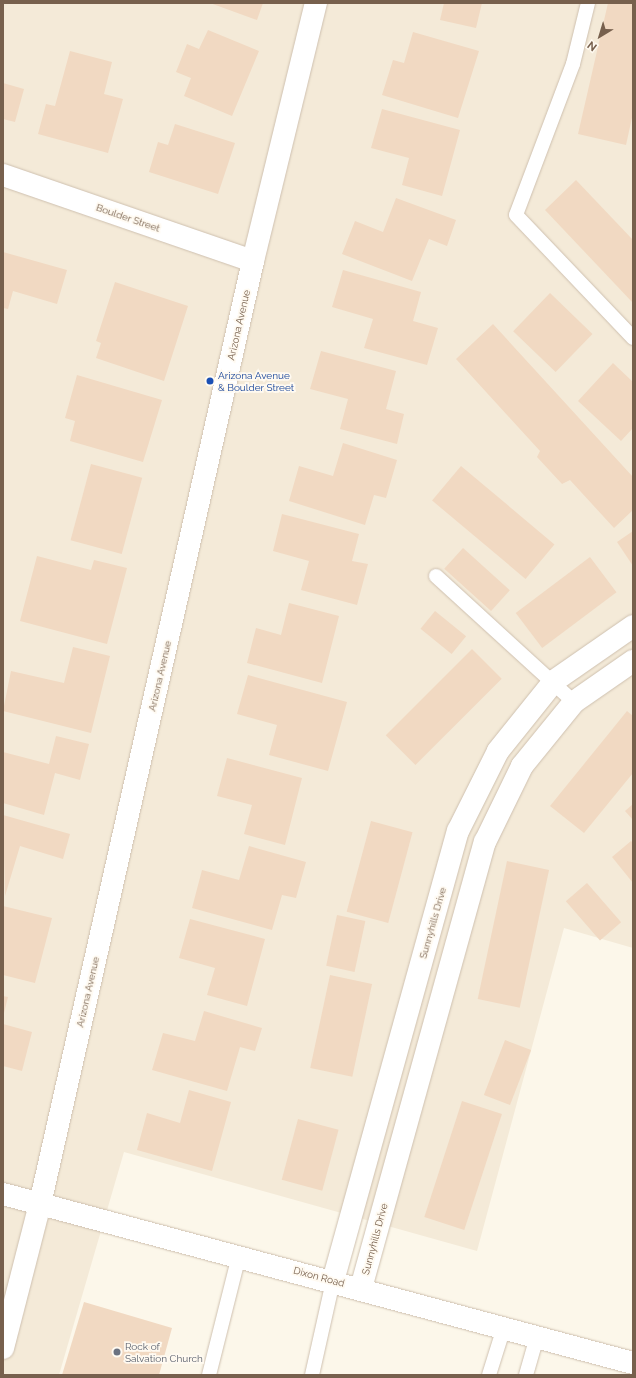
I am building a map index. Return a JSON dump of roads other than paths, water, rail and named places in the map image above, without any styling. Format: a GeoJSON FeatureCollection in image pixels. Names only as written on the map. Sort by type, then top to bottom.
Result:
{"type":"FeatureCollection","features":[{"type":"Feature","properties":{"kind":"street","name":"Arizona Avenue"},"geometry":{"type":"LineString","coordinates":[[3,1348],[40,1204],[253,261],[316,3]]}},
{"type":"Feature","properties":{"kind":"street","name":"Boulder Street"},"geometry":{"type":"LineString","coordinates":[[3,175],[253,261]]}},
{"type":"Feature","properties":{"kind":"street","name":"Sunnyhills Drive"},"geometry":{"type":"LineString","coordinates":[[333,1281],[458,831],[498,751],[554,681],[633,626]]}},
{"type":"Feature","properties":{"kind":"street","name":"Sunnyhills Drive"},"geometry":{"type":"LineString","coordinates":[[361,1288],[485,842],[522,766],[574,702],[633,661]]}},
{"type":"Feature","properties":{"kind":"street","name":"Dixon Road"},"geometry":{"type":"LineString","coordinates":[[3,1194],[361,1288],[633,1363]]}},
{"type":"Feature","properties":{"kind":"lane"},"geometry":{"type":"LineString","coordinates":[[588,3],[573,64],[516,215],[633,338]]}},
{"type":"Feature","properties":{"kind":"lane"},"geometry":{"type":"LineString","coordinates":[[436,576],[554,681],[574,702]]}},
{"type":"Feature","properties":{"kind":"lane"},"geometry":{"type":"LineString","coordinates":[[209,1375],[239,1256]]}},
{"type":"Feature","properties":{"kind":"lane"},"geometry":{"type":"LineString","coordinates":[[312,1375],[333,1281]]}},
{"type":"Feature","properties":{"kind":"lane"},"geometry":{"type":"LineString","coordinates":[[489,1375],[504,1328]]}},
{"type":"Feature","properties":{"kind":"lane"},"geometry":{"type":"LineString","coordinates":[[526,1375],[537,1337]]}},
{"type":"Feature","properties":{"kind":"place","name":"Arizona Avenue & Boulder Street"},"geometry":{"type":"Point","coordinates":[210,381]}},
{"type":"Feature","properties":{"kind":"place","name":"Rock of Salvation Church"},"geometry":{"type":"Point","coordinates":[117,1352]}}]}
